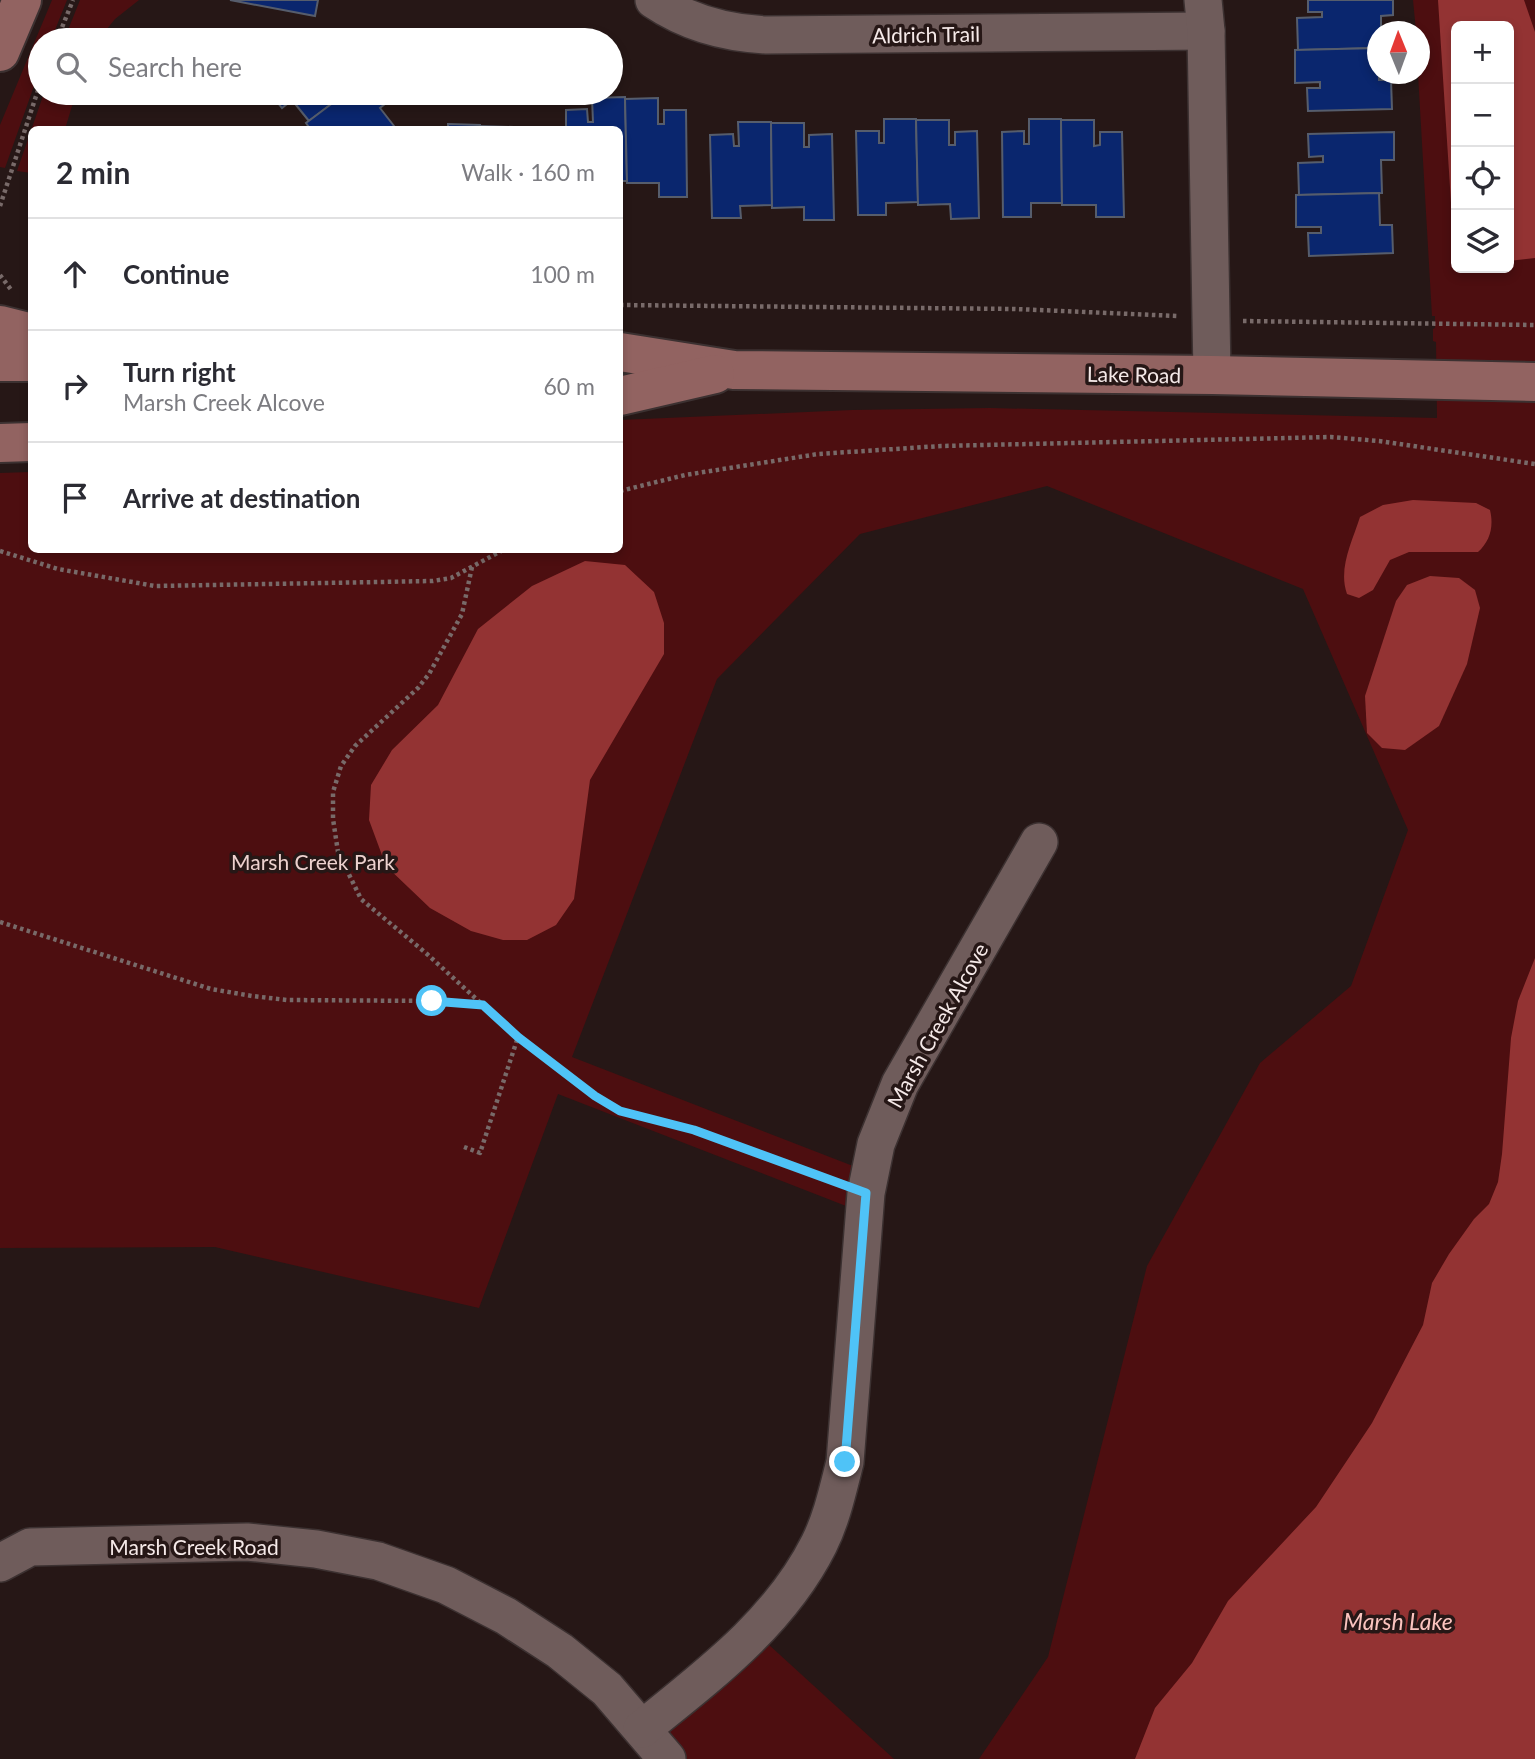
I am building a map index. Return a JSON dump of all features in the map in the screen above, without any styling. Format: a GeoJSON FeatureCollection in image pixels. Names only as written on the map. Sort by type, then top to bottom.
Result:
{"type":"FeatureCollection","features":[{"type":"Feature","properties":{"kind":"street"},"geometry":{"type":"LineString","coordinates":[[0,52],[22,0]]}},
{"type":"Feature","properties":{"kind":"street","name":"Aldrich Trail"},"geometry":{"type":"LineString","coordinates":[[654,0],[683,18],[702,25],[725,31],[766,35],[1205,16],[1212,375]]}},
{"type":"Feature","properties":{"kind":"street"},"geometry":{"type":"LineString","coordinates":[[0,326],[28,332]]}},
{"type":"Feature","properties":{"kind":"street","name":"Lake Road"},"geometry":{"type":"LineString","coordinates":[[623,352],[734,370],[1212,375],[1535,382]]}},
{"type":"Feature","properties":{"kind":"street"},"geometry":{"type":"LineString","coordinates":[[0,362],[28,362]]}},
{"type":"Feature","properties":{"kind":"street","name":"Lake Road"},"geometry":{"type":"LineString","coordinates":[[623,395],[734,370]]}},
{"type":"Feature","properties":{"kind":"street"},"geometry":{"type":"LineString","coordinates":[[0,443],[28,442]]}},
{"type":"Feature","properties":{"kind":"street","name":"Marsh Creek Alcove"},"geometry":{"type":"LineString","coordinates":[[642,1729],[720,1666],[776,1611],[820,1543],[835,1505],[845,1462],[866,1193],[876,1144],[900,1084],[1039,842]]}},
{"type":"Feature","properties":{"kind":"street","name":"Marsh Creek Road"},"geometry":{"type":"LineString","coordinates":[[10,1548],[247,1542],[316,1549],[378,1561],[446,1585],[506,1616],[561,1651],[607,1689],[667,1759]]}},
{"type":"Feature","properties":{"kind":"path"},"geometry":{"type":"LineString","coordinates":[[62,28],[73,0]]}},
{"type":"Feature","properties":{"kind":"path"},"geometry":{"type":"LineString","coordinates":[[0,206],[33,105]]}},
{"type":"Feature","properties":{"kind":"path"},"geometry":{"type":"LineString","coordinates":[[0,275],[7,286]]}},
{"type":"Feature","properties":{"kind":"path"},"geometry":{"type":"LineString","coordinates":[[623,304],[1015,309],[1168,315]]}},
{"type":"Feature","properties":{"kind":"path"},"geometry":{"type":"LineString","coordinates":[[1249,321],[1535,325]]}},
{"type":"Feature","properties":{"kind":"path"},"geometry":{"type":"LineString","coordinates":[[623,490],[685,475],[818,454],[995,445],[1331,437],[1379,441],[1535,464]]}},
{"type":"Feature","properties":{"kind":"path"},"geometry":{"type":"LineString","coordinates":[[0,551],[58,569],[155,586],[433,581],[451,578],[497,553]]}},
{"type":"Feature","properties":{"kind":"path"},"geometry":{"type":"LineString","coordinates":[[471,567],[462,614],[429,674],[410,696],[355,746],[341,766],[333,792],[333,819],[338,852],[361,899],[428,954],[518,1037],[595,1096],[620,1111],[694,1130],[866,1193]]}},
{"type":"Feature","properties":{"kind":"path"},"geometry":{"type":"LineString","coordinates":[[0,922],[211,989],[287,1000],[432,1001],[483,1005]]}},
{"type":"Feature","properties":{"kind":"path"},"geometry":{"type":"LineString","coordinates":[[464,1147],[480,1153],[518,1037]]}},
{"type":"Feature","properties":{"kind":"green space"},"geometry":{"type":"Polygon","coordinates":[[[52,0],[67,0],[56,28],[40,28],[52,0]]]}},
{"type":"Feature","properties":{"kind":"green space"},"geometry":{"type":"Polygon","coordinates":[[[80,0],[139,0],[108,28],[69,28],[80,0]]]}},
{"type":"Feature","properties":{"kind":"green space","name":"Marsh Creek Park"},"geometry":{"type":"Polygon","coordinates":[[[1413,0],[1535,0],[1535,1759],[979,1759],[1048,1657],[1147,1266],[1260,1063],[1351,986],[1408,830],[1303,589],[1047,486],[860,534],[717,679],[572,1057],[853,1166],[846,1206],[558,1094],[479,1308],[215,1247],[0,1248],[0,473],[28,472],[28,553],[623,553],[623,420],[852,410],[990,408],[1437,418],[1436,342],[1433,341],[1435,316],[1432,316],[1419,84],[1430,84],[1430,21],[1415,21],[1413,0]]]}},
{"type":"Feature","properties":{"kind":"green space"},"geometry":{"type":"Polygon","coordinates":[[[28,58],[28,103],[5,168],[0,167],[0,125],[28,58]]]}},
{"type":"Feature","properties":{"kind":"green space"},"geometry":{"type":"Polygon","coordinates":[[[40,105],[72,105],[66,126],[33,126],[40,105]]]}},
{"type":"Feature","properties":{"kind":"green space"},"geometry":{"type":"Polygon","coordinates":[[[28,139],[28,173],[17,171],[28,139]]]}},
{"type":"Feature","properties":{"kind":"green space"},"geometry":{"type":"Polygon","coordinates":[[[755,1632],[894,1759],[667,1759],[642,1729],[755,1632]]]}},
{"type":"Feature","properties":{"kind":"water"},"geometry":{"type":"Polygon","coordinates":[[[1438,0],[1524,0],[1535,32],[1535,258],[1514,260],[1514,21],[1451,21],[1451,203],[1438,0]]]}},
{"type":"Feature","properties":{"kind":"water"},"geometry":{"type":"Polygon","coordinates":[[[1413,500],[1476,503],[1490,510],[1492,522],[1486,543],[1478,552],[1409,552],[1390,560],[1373,590],[1359,598],[1347,594],[1345,565],[1360,517],[1383,505],[1413,500]]]}},
{"type":"Feature","properties":{"kind":"water"},"geometry":{"type":"Polygon","coordinates":[[[585,561],[625,565],[654,592],[664,623],[664,654],[590,780],[574,899],[556,925],[527,940],[503,940],[471,931],[430,908],[386,866],[369,820],[371,785],[392,750],[438,705],[478,629],[532,586],[585,561]]]}},
{"type":"Feature","properties":{"kind":"water"},"geometry":{"type":"Polygon","coordinates":[[[1430,576],[1459,578],[1475,590],[1480,608],[1467,664],[1439,726],[1405,750],[1382,748],[1367,733],[1365,696],[1396,601],[1407,585],[1430,576]]]}},
{"type":"Feature","properties":{"kind":"water","name":"Marsh Lake"},"geometry":{"type":"Polygon","coordinates":[[[1535,958],[1535,1759],[1135,1759],[1155,1708],[1192,1663],[1228,1601],[1316,1507],[1372,1423],[1423,1325],[1432,1283],[1474,1219],[1489,1204],[1498,1182],[1502,1154],[1511,1038],[1518,1001],[1535,958]]]}},
{"type":"Feature","properties":{"kind":"building"},"geometry":{"type":"Polygon","coordinates":[[[230,0],[318,0],[315,16],[230,0]]]}},
{"type":"Feature","properties":{"kind":"building"},"geometry":{"type":"Polygon","coordinates":[[[1308,0],[1393,0],[1393,15],[1381,16],[1381,21],[1367,21],[1367,48],[1298,50],[1297,18],[1322,17],[1322,12],[1308,12],[1308,0]]]}},
{"type":"Feature","properties":{"kind":"building"},"geometry":{"type":"Polygon","coordinates":[[[1367,48],[1367,84],[1391,84],[1392,109],[1308,111],[1307,88],[1320,88],[1320,82],[1295,83],[1295,50],[1367,48]]]}},
{"type":"Feature","properties":{"kind":"building"},"geometry":{"type":"Polygon","coordinates":[[[623,97],[627,181],[623,181],[623,126],[566,126],[566,110],[587,109],[588,122],[593,122],[592,105],[623,105],[623,97]]]}},
{"type":"Feature","properties":{"kind":"building"},"geometry":{"type":"Polygon","coordinates":[[[658,98],[658,124],[664,124],[664,110],[686,110],[687,197],[659,197],[659,183],[627,183],[625,99],[658,98]]]}},
{"type":"Feature","properties":{"kind":"building"},"geometry":{"type":"Polygon","coordinates":[[[296,105],[330,105],[309,121],[296,105]]]}},
{"type":"Feature","properties":{"kind":"building"},"geometry":{"type":"Polygon","coordinates":[[[330,105],[384,105],[380,108],[394,126],[308,126],[306,123],[330,105]]]}},
{"type":"Feature","properties":{"kind":"building"},"geometry":{"type":"Polygon","coordinates":[[[884,119],[916,119],[918,202],[886,203],[886,215],[858,215],[856,131],[879,131],[879,143],[884,143],[884,119]]]}},
{"type":"Feature","properties":{"kind":"building"},"geometry":{"type":"Polygon","coordinates":[[[1029,119],[1061,119],[1062,203],[1031,203],[1031,217],[1003,217],[1002,132],[1024,131],[1024,144],[1029,144],[1029,119]]]}},
{"type":"Feature","properties":{"kind":"building"},"geometry":{"type":"Polygon","coordinates":[[[916,120],[949,120],[949,145],[955,145],[955,132],[977,131],[979,218],[951,219],[950,204],[918,205],[916,120]]]}},
{"type":"Feature","properties":{"kind":"building"},"geometry":{"type":"Polygon","coordinates":[[[1061,120],[1094,120],[1094,146],[1100,145],[1100,132],[1122,132],[1124,217],[1096,217],[1096,205],[1062,205],[1061,120]]]}},
{"type":"Feature","properties":{"kind":"building"},"geometry":{"type":"Polygon","coordinates":[[[738,122],[771,122],[772,205],[740,206],[741,218],[712,218],[710,135],[733,134],[734,146],[739,146],[738,122]]]}},
{"type":"Feature","properties":{"kind":"building"},"geometry":{"type":"Polygon","coordinates":[[[771,123],[804,123],[804,147],[809,147],[809,135],[832,134],[834,220],[804,220],[804,207],[772,208],[771,123]]]}},
{"type":"Feature","properties":{"kind":"building"},"geometry":{"type":"Polygon","coordinates":[[[448,124],[480,125],[480,126],[448,124]]]}},
{"type":"Feature","properties":{"kind":"building"},"geometry":{"type":"Polygon","coordinates":[[[1394,132],[1394,160],[1381,160],[1382,193],[1299,195],[1298,163],[1323,162],[1323,156],[1309,157],[1308,134],[1394,132]]]}},
{"type":"Feature","properties":{"kind":"building"},"geometry":{"type":"Polygon","coordinates":[[[1379,193],[1380,225],[1392,225],[1393,253],[1309,256],[1308,233],[1321,233],[1321,227],[1296,227],[1296,195],[1379,193]]]}},
{"type":"Feature","properties":{"kind":"route"},"geometry":{"type":"LineString","coordinates":[[432,1001],[483,1005],[518,1037],[595,1096],[620,1111],[694,1130],[866,1193],[845,1462]]}}]}
